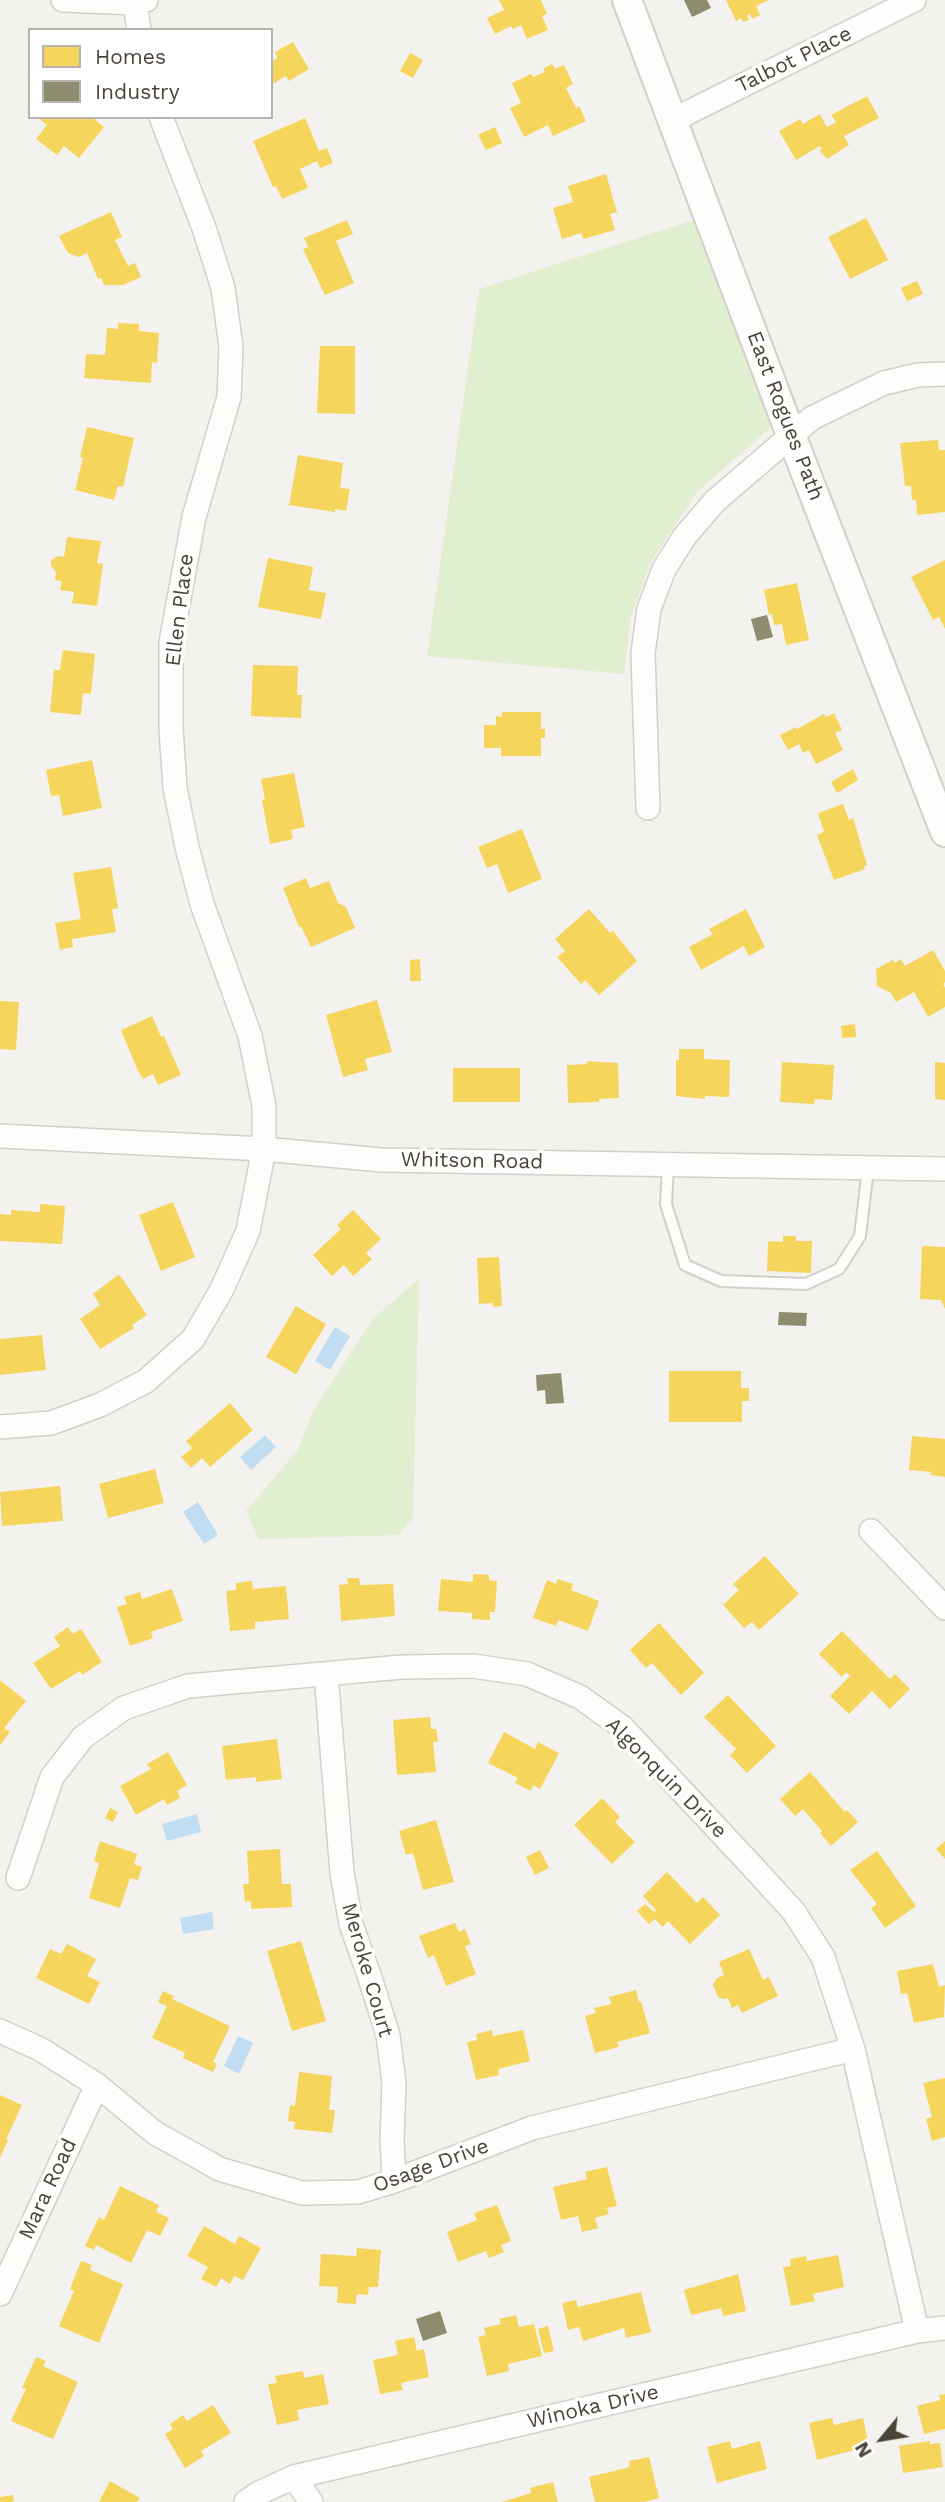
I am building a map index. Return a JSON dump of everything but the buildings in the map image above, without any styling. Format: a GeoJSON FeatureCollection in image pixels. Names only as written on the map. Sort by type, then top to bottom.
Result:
{"type":"FeatureCollection","features":[{"type":"Feature","properties":{"kind":"street"},"geometry":{"type":"LineString","coordinates":[[63,0],[140,1],[139,28]]}},
{"type":"Feature","properties":{"kind":"street","name":"East Rogues Path"},"geometry":{"type":"LineString","coordinates":[[627,0],[791,435],[945,832]]}},
{"type":"Feature","properties":{"kind":"street","name":"Talbot Place"},"geometry":{"type":"LineString","coordinates":[[673,120],[914,0]]}},
{"type":"Feature","properties":{"kind":"street","name":"Ellen Place"},"geometry":{"type":"LineString","coordinates":[[0,1427],[51,1423],[100,1405],[146,1381],[193,1339],[222,1291],[248,1231],[264,1149],[264,1106],[250,1036],[202,904],[174,788],[171,642],[194,517],[229,397],[231,347],[223,288],[204,228],[162,119]]}},
{"type":"Feature","properties":{"kind":"street"},"geometry":{"type":"LineString","coordinates":[[648,808],[643,653],[649,608],[664,569],[685,536],[715,501],[812,418],[884,383],[918,375],[945,374]]}},
{"type":"Feature","properties":{"kind":"street","name":"Whitson Road"},"geometry":{"type":"LineString","coordinates":[[0,1136],[264,1149],[381,1160],[945,1169]]}},
{"type":"Feature","properties":{"kind":"street"},"geometry":{"type":"LineString","coordinates":[[871,1531],[945,1608]]}},
{"type":"Feature","properties":{"kind":"street","name":"Algonquin Drive"},"geometry":{"type":"LineString","coordinates":[[18,1878],[52,1777],[83,1737],[124,1708],[188,1686],[402,1667],[473,1666],[527,1674],[580,1697],[622,1727],[794,1912],[823,1957],[853,2049],[917,2331]]}},
{"type":"Feature","properties":{"kind":"street","name":"Meroke Court"},"geometry":{"type":"LineString","coordinates":[[326,1674],[342,1872],[351,1924],[370,1978],[389,2047],[394,2083],[394,2182]]}},
{"type":"Feature","properties":{"kind":"street","name":"Osage Drive"},"geometry":{"type":"LineString","coordinates":[[0,2031],[40,2049],[97,2085],[155,2133],[219,2169],[302,2193],[358,2192],[394,2182],[532,2128],[853,2049]]}},
{"type":"Feature","properties":{"kind":"street","name":"Mara Road"},"geometry":{"type":"LineString","coordinates":[[0,2294],[97,2085]]}},
{"type":"Feature","properties":{"kind":"street","name":"Winoka Drive"},"geometry":{"type":"LineString","coordinates":[[246,2502],[294,2477],[917,2331],[945,2328]]}},
{"type":"Feature","properties":{"kind":"street"},"geometry":{"type":"LineString","coordinates":[[294,2477],[311,2502]]}},
{"type":"Feature","properties":{"kind":"lane"},"geometry":{"type":"LineString","coordinates":[[668,1165],[666,1204],[685,1265],[721,1281],[806,1284],[839,1269],[860,1237],[868,1168]]}},
{"type":"Feature","properties":{"kind":"green space"},"geometry":{"type":"Polygon","coordinates":[[[694,220],[771,427],[697,492],[651,562],[631,616],[624,674],[427,656],[479,289],[694,220]]]}},
{"type":"Feature","properties":{"kind":"green space"},"geometry":{"type":"Polygon","coordinates":[[[419,1279],[413,1517],[399,1535],[259,1539],[246,1511],[298,1450],[313,1411],[373,1319],[419,1279]]]}},
{"type":"Feature","properties":{"kind":"water"},"geometry":{"type":"Polygon","coordinates":[[[335,1327],[350,1336],[330,1370],[315,1361],[335,1327]]]}},
{"type":"Feature","properties":{"kind":"water"},"geometry":{"type":"Polygon","coordinates":[[[265,1435],[276,1447],[251,1470],[240,1457],[265,1435]]]}},
{"type":"Feature","properties":{"kind":"water"},"geometry":{"type":"Polygon","coordinates":[[[198,1502],[218,1535],[204,1544],[183,1512],[198,1502]]]}},
{"type":"Feature","properties":{"kind":"water"},"geometry":{"type":"Polygon","coordinates":[[[197,1814],[201,1832],[167,1841],[162,1824],[197,1814]]]}},
{"type":"Feature","properties":{"kind":"water"},"geometry":{"type":"Polygon","coordinates":[[[212,1912],[214,1929],[183,1934],[180,1918],[212,1912]]]}},
{"type":"Feature","properties":{"kind":"water"},"geometry":{"type":"Polygon","coordinates":[[[238,2036],[253,2043],[239,2074],[224,2066],[238,2036]]]}}]}
